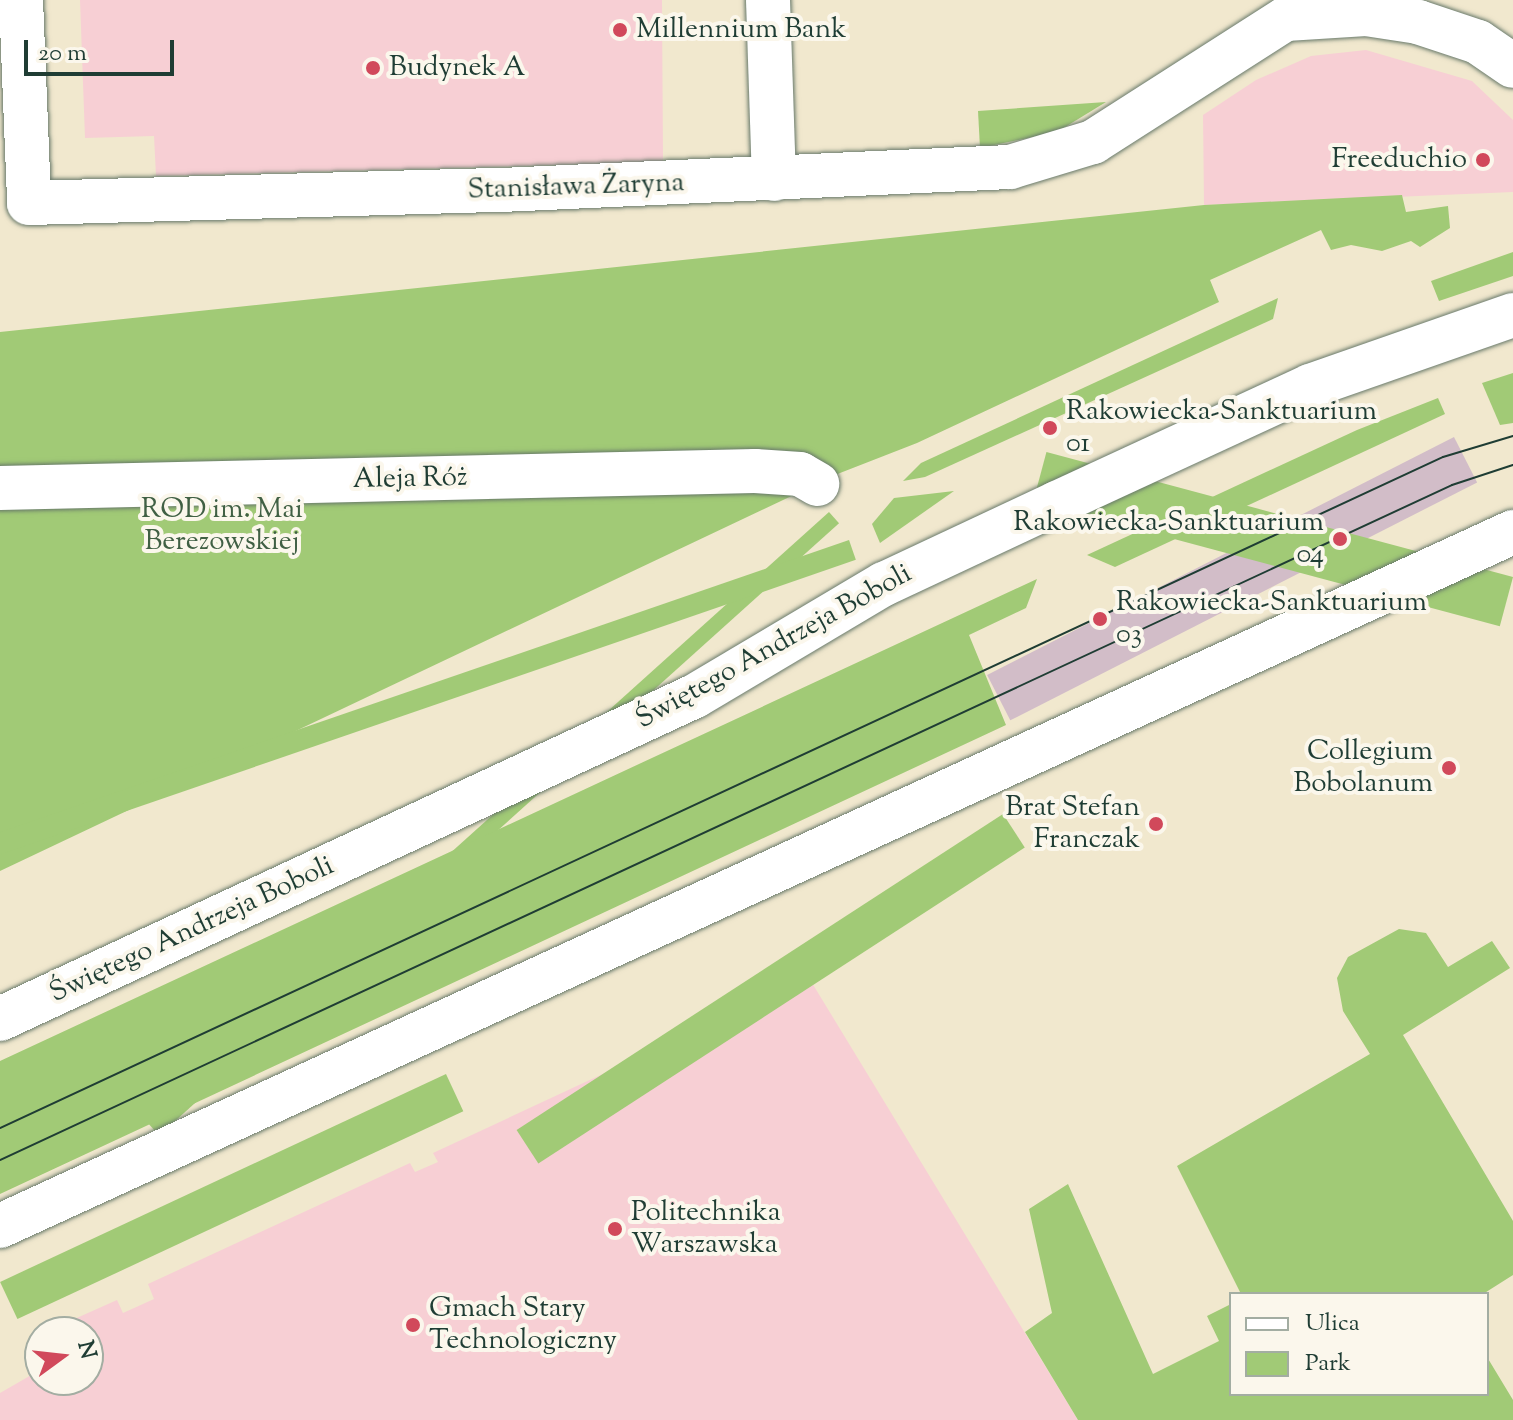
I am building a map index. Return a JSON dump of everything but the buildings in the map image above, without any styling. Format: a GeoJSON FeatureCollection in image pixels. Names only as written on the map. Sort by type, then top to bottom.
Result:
{"type":"FeatureCollection","features":[{"type":"Feature","properties":{"kind":"main road","name":"Stanisława Żaryna"},"geometry":{"type":"LineString","coordinates":[[21,0],[29,203],[774,179],[1036,163],[1093,142],[1300,9],[1418,22],[1478,42],[1513,66]]}},
{"type":"Feature","properties":{"kind":"main road"},"geometry":{"type":"LineString","coordinates":[[768,0],[774,179]]}},
{"type":"Feature","properties":{"kind":"main road","name":"Świętego Andrzeja Boboli"},"geometry":{"type":"LineString","coordinates":[[0,1019],[695,696],[884,584],[1028,516],[1322,381],[1513,315]]}},
{"type":"Feature","properties":{"kind":"main road","name":"Aleja Róż"},"geometry":{"type":"LineString","coordinates":[[0,488],[755,471],[800,474],[817,484]]}},
{"type":"Feature","properties":{"kind":"main road"},"geometry":{"type":"LineString","coordinates":[[0,1226],[1513,532]]}},
{"type":"Feature","properties":{"kind":"shaded area","name":"Budynek A"},"geometry":{"type":"Polygon","coordinates":[[[80,0],[662,0],[663,162],[156,176],[154,136],[85,138],[80,0]]]}},
{"type":"Feature","properties":{"kind":"shaded area"},"geometry":{"type":"Polygon","coordinates":[[[1366,50],[1472,81],[1513,120],[1513,192],[1204,205],[1203,115],[1256,80],[1311,56],[1366,50]]]}},
{"type":"Feature","properties":{"kind":"shaded area"},"geometry":{"type":"Polygon","coordinates":[[[1454,437],[1477,482],[1010,720],[987,675],[1454,437]]]}},
{"type":"Feature","properties":{"kind":"shaded area","name":"Politechnika Warszawska"},"geometry":{"type":"Polygon","coordinates":[[[809,978],[1078,1420],[0,1420],[0,1393],[24,1379],[24,1396],[104,1396],[104,1316],[81,1316],[117,1300],[123,1313],[154,1299],[148,1284],[410,1163],[415,1172],[438,1162],[433,1153],[809,978]]]}},
{"type":"Feature","properties":{"kind":"green space"},"geometry":{"type":"Polygon","coordinates":[[[1106,102],[1057,132],[980,148],[978,111],[1106,102]]]}},
{"type":"Feature","properties":{"kind":"green space","name":"ROD im. Mai Berezowskiej"},"geometry":{"type":"Polygon","coordinates":[[[1402,195],[1406,212],[1448,206],[1450,228],[1420,247],[1411,241],[1382,251],[1351,245],[1331,250],[1321,230],[1210,280],[1219,302],[917,443],[840,473],[0,871],[0,332],[1204,205],[1402,195]]]}},
{"type":"Feature","properties":{"kind":"green space"},"geometry":{"type":"Polygon","coordinates":[[[1513,252],[1513,276],[1439,301],[1431,281],[1513,252]]]}},
{"type":"Feature","properties":{"kind":"green space"},"geometry":{"type":"Polygon","coordinates":[[[1278,298],[1273,319],[925,477],[903,481],[921,463],[1278,298]]]}},
{"type":"Feature","properties":{"kind":"green space"},"geometry":{"type":"Polygon","coordinates":[[[1513,373],[1513,423],[1500,425],[1482,383],[1513,373]]]}},
{"type":"Feature","properties":{"kind":"green space"},"geometry":{"type":"Polygon","coordinates":[[[1438,398],[1445,414],[1115,567],[1087,555],[1357,430],[1438,398]]]}},
{"type":"Feature","properties":{"kind":"green space"},"geometry":{"type":"Polygon","coordinates":[[[1046,452],[1513,577],[1500,626],[1033,501],[1046,452]]]}},
{"type":"Feature","properties":{"kind":"green space"},"geometry":{"type":"Polygon","coordinates":[[[954,491],[880,543],[872,524],[894,498],[954,491]]]}},
{"type":"Feature","properties":{"kind":"green space"},"geometry":{"type":"Polygon","coordinates":[[[829,512],[839,523],[159,1135],[149,1124],[829,512]]]}},
{"type":"Feature","properties":{"kind":"green space"},"geometry":{"type":"Polygon","coordinates":[[[849,540],[856,560],[0,855],[0,832],[849,540]]]}},
{"type":"Feature","properties":{"kind":"green space"},"geometry":{"type":"Polygon","coordinates":[[[1037,579],[1026,608],[969,635],[1006,725],[0,1194],[0,1061],[1037,579]]]}},
{"type":"Feature","properties":{"kind":"green space"},"geometry":{"type":"Polygon","coordinates":[[[1003,814],[1025,848],[538,1163],[517,1130],[1003,814]]]}},
{"type":"Feature","properties":{"kind":"green space"},"geometry":{"type":"Polygon","coordinates":[[[1399,929],[1426,933],[1448,967],[1492,941],[1510,968],[1403,1035],[1513,1221],[1513,1275],[1486,1292],[1240,1292],[1177,1166],[1370,1054],[1343,1011],[1337,978],[1348,957],[1399,929]]]}},
{"type":"Feature","properties":{"kind":"green space"},"geometry":{"type":"Polygon","coordinates":[[[446,1074],[463,1111],[17,1319],[0,1282],[446,1074]]]}},
{"type":"Feature","properties":{"kind":"green space"},"geometry":{"type":"Polygon","coordinates":[[[1068,1184],[1153,1374],[1219,1341],[1207,1316],[1229,1305],[1229,1396],[1489,1396],[1489,1360],[1513,1400],[1513,1420],[1078,1420],[1025,1332],[1052,1313],[1029,1209],[1068,1184]]]}},
{"type":"Feature","properties":{"kind":"tram line"},"geometry":{"type":"LineString","coordinates":[[0,1128],[1443,457],[1513,436]]}},
{"type":"Feature","properties":{"kind":"tram line"},"geometry":{"type":"LineString","coordinates":[[0,1160],[1452,485],[1513,465]]}},
{"type":"Feature","properties":{"kind":"place","name":"Millennium Bank"},"geometry":{"type":"Point","coordinates":[620,30]}},
{"type":"Feature","properties":{"kind":"place","name":"Budynek A"},"geometry":{"type":"Point","coordinates":[373,68]}},
{"type":"Feature","properties":{"kind":"place","name":"Freeduchio"},"geometry":{"type":"Point","coordinates":[1483,160]}},
{"type":"Feature","properties":{"kind":"place","name":"Rakowiecka-Sanktuarium 01"},"geometry":{"type":"Point","coordinates":[1050,428]}},
{"type":"Feature","properties":{"kind":"place","name":"Rakowiecka-Sanktuarium 04"},"geometry":{"type":"Point","coordinates":[1340,539]}},
{"type":"Feature","properties":{"kind":"place","name":"Rakowiecka-Sanktuarium 03"},"geometry":{"type":"Point","coordinates":[1100,619]}},
{"type":"Feature","properties":{"kind":"place","name":"Collegium Bobolanum"},"geometry":{"type":"Point","coordinates":[1449,768]}},
{"type":"Feature","properties":{"kind":"place","name":"Brat Stefan Franczak"},"geometry":{"type":"Point","coordinates":[1156,824]}},
{"type":"Feature","properties":{"kind":"place","name":"Politechnika Warszawska"},"geometry":{"type":"Point","coordinates":[615,1229]}},
{"type":"Feature","properties":{"kind":"place","name":"Gmach Stary Technologiczny"},"geometry":{"type":"Point","coordinates":[413,1325]}}]}
